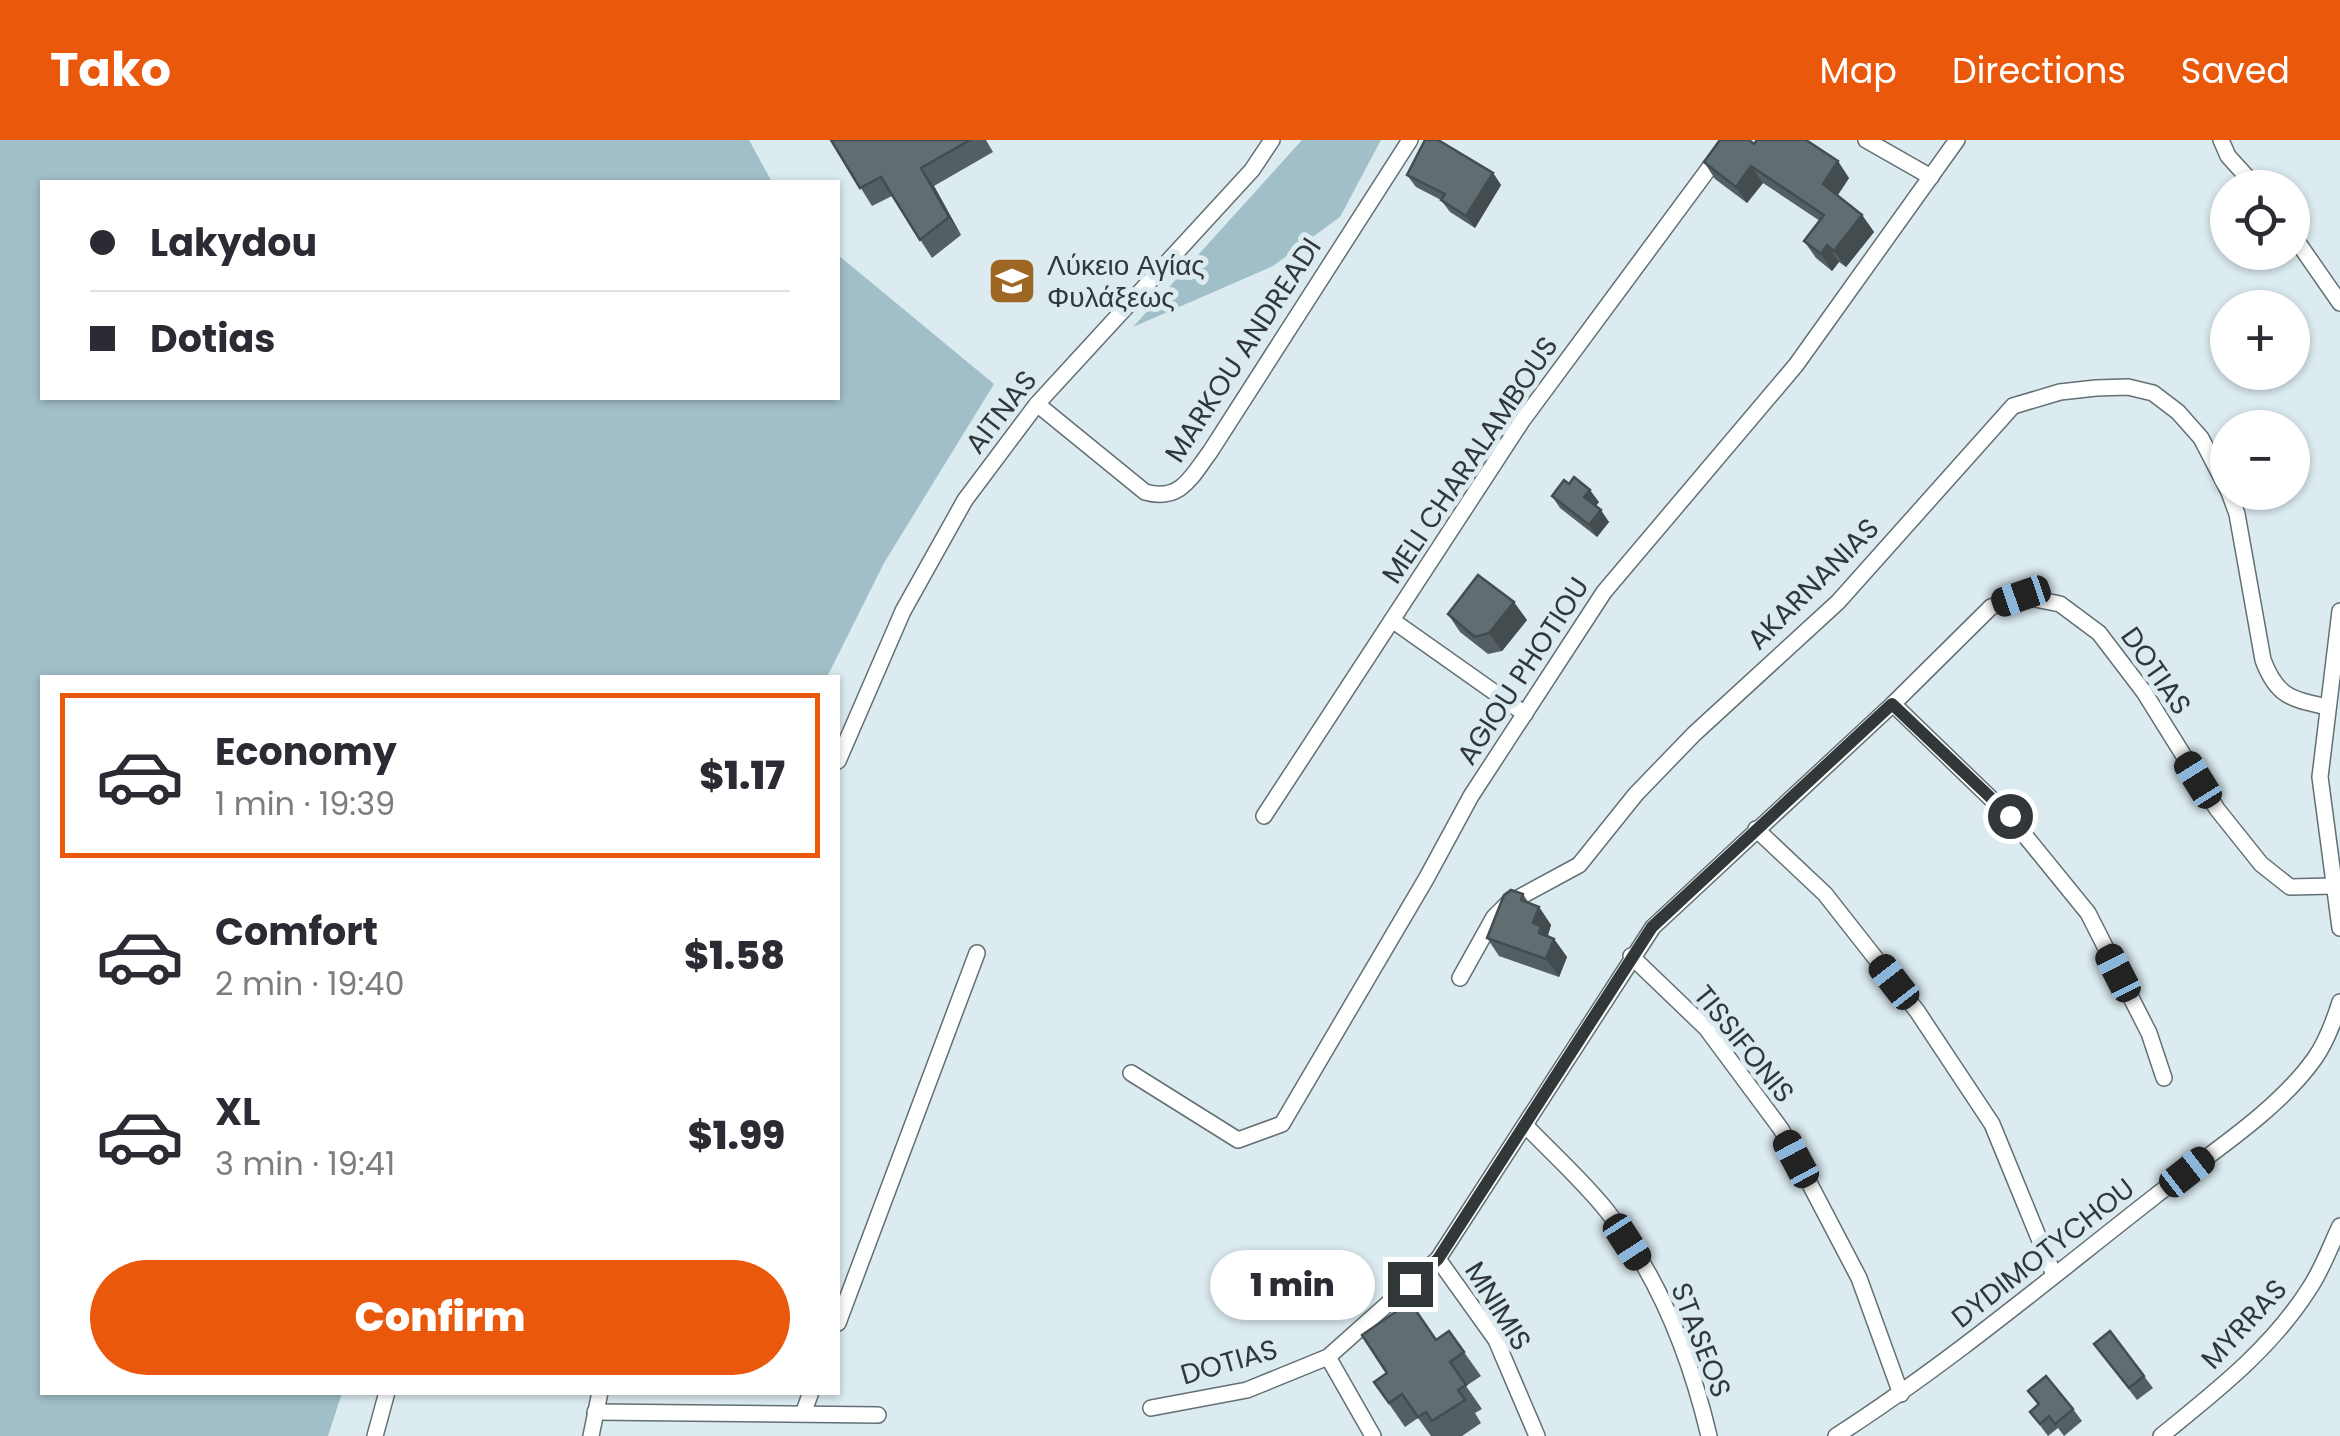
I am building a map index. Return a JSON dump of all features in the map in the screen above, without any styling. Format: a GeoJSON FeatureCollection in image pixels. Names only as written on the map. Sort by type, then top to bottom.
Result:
{"type":"FeatureCollection","features":[{"type":"Feature","properties":{"kind":"street","name":"AITNAS"},"geometry":{"type":"LineString","coordinates":[[840,756],[902,611],[965,500],[1037,404],[1252,170],[1272,140]]}},
{"type":"Feature","properties":{"kind":"street","name":"MARKOU ANDREADI"},"geometry":{"type":"LineString","coordinates":[[1037,404],[1145,492],[1161,496],[1177,492],[1210,452],[1410,140]]}},
{"type":"Feature","properties":{"kind":"street","name":"MELI CHARALAMBOUS"},"geometry":{"type":"LineString","coordinates":[[1264,816],[1522,421],[1730,140]]}},
{"type":"Feature","properties":{"kind":"street"},"geometry":{"type":"LineString","coordinates":[[1866,140],[1931,177]]}},
{"type":"Feature","properties":{"kind":"street","name":"AGIOU PHOTIOU"},"geometry":{"type":"LineString","coordinates":[[1131,1073],[1238,1140],[1282,1124],[1471,796],[1604,592],[1796,365],[1957,140]]}},
{"type":"Feature","properties":{"kind":"street"},"geometry":{"type":"LineString","coordinates":[[2221,140],[2241,170]]}},
{"type":"Feature","properties":{"kind":"street"},"geometry":{"type":"LineString","coordinates":[[2310,260],[2340,303]]}},
{"type":"Feature","properties":{"kind":"street","name":"AKARNANIAS"},"geometry":{"type":"LineString","coordinates":[[1460,978],[1494,916],[1507,904],[1578,864],[1636,794],[1694,734],[1838,602],[2013,406],[2060,392],[2096,388],[2128,387],[2153,393],[2178,412],[2201,438],[2210,456]]}},
{"type":"Feature","properties":{"kind":"street","name":"AKARNANIAS"},"geometry":{"type":"LineString","coordinates":[[2235,510],[2270,678],[2294,700],[2327,708]]}},
{"type":"Feature","properties":{"kind":"street","name":"DOTIAS"},"geometry":{"type":"LineString","coordinates":[[1151,1408],[1247,1390],[1328,1357],[1438,1259],[1652,927],[1991,607],[2021,596],[2060,604],[2099,634],[2144,692],[2217,809],[2274,877],[2290,887],[2332,886]]}},
{"type":"Feature","properties":{"kind":"street"},"geometry":{"type":"LineString","coordinates":[[2340,611],[2320,777],[2340,928]]}},
{"type":"Feature","properties":{"kind":"street"},"geometry":{"type":"LineString","coordinates":[[1392,620],[1524,714]]}},
{"type":"Feature","properties":{"kind":"street"},"geometry":{"type":"LineString","coordinates":[[1892,704],[2010,816],[2088,913],[2149,1033],[2164,1078]]}},
{"type":"Feature","properties":{"kind":"street"},"geometry":{"type":"LineString","coordinates":[[1756,828],[1826,894],[1917,1011],[1992,1124],[2054,1275]]}},
{"type":"Feature","properties":{"kind":"street"},"geometry":{"type":"LineString","coordinates":[[840,1318],[977,954]]}},
{"type":"Feature","properties":{"kind":"street","name":"TISSIFONIS"},"geometry":{"type":"LineString","coordinates":[[1631,956],[1706,1028],[1781,1129],[1859,1278],[1902,1394]]}},
{"type":"Feature","properties":{"kind":"street","name":"DYDIMOTYCHOU"},"geometry":{"type":"LineString","coordinates":[[1836,1436],[1902,1394],[1983,1334],[2270,1106],[2315,1059],[2340,1002]]}},
{"type":"Feature","properties":{"kind":"street","name":"STASEOS"},"geometry":{"type":"LineString","coordinates":[[1526,1126],[1608,1212],[1666,1303],[1710,1436]]}},
{"type":"Feature","properties":{"kind":"street","name":"MYRRAS"},"geometry":{"type":"LineString","coordinates":[[2161,1436],[2232,1378],[2276,1334],[2310,1288],[2340,1226]]}},
{"type":"Feature","properties":{"kind":"street","name":"MNIMIS"},"geometry":{"type":"LineString","coordinates":[[1438,1259],[1496,1340],[1536,1436]]}},
{"type":"Feature","properties":{"kind":"street"},"geometry":{"type":"LineString","coordinates":[[1328,1357],[1373,1436]]}},
{"type":"Feature","properties":{"kind":"street"},"geometry":{"type":"LineString","coordinates":[[375,1436],[385,1395]]}},
{"type":"Feature","properties":{"kind":"street"},"geometry":{"type":"LineString","coordinates":[[591,1436],[599,1395]]}},
{"type":"Feature","properties":{"kind":"street"},"geometry":{"type":"LineString","coordinates":[[804,1412],[810,1395]]}},
{"type":"Feature","properties":{"kind":"street"},"geometry":{"type":"LineString","coordinates":[[595,1412],[878,1414]]}},
{"type":"Feature","properties":{"kind":"shaded area"},"geometry":{"type":"Polygon","coordinates":[[[0,140],[749,140],[771,180],[40,180],[40,400],[840,400],[840,257],[994,384],[884,563],[828,675],[40,675],[40,1395],[341,1395],[328,1436],[0,1436],[0,140]]]}},
{"type":"Feature","properties":{"kind":"shaded area"},"geometry":{"type":"Polygon","coordinates":[[[1302,140],[1381,140],[1340,217],[1273,266],[1133,327],[1302,140]]]}},
{"type":"Feature","properties":{"kind":"building"},"geometry":{"type":"Polygon","coordinates":[[[831,140],[970,140],[921,168],[949,217],[920,240],[881,177],[860,188],[831,140]]]}},
{"type":"Feature","properties":{"kind":"building"},"geometry":{"type":"Polygon","coordinates":[[[1425,140],[1438,140],[1493,173],[1466,216],[1441,200],[1445,194],[1407,175],[1425,140]]]}},
{"type":"Feature","properties":{"kind":"building"},"geometry":{"type":"Polygon","coordinates":[[[1720,140],[1749,140],[1754,144],[1757,140],[1806,140],[1838,161],[1823,184],[1862,215],[1834,251],[1827,245],[1821,254],[1804,241],[1824,215],[1751,166],[1736,187],[1704,162],[1720,140]]]}},
{"type":"Feature","properties":{"kind":"building"},"geometry":{"type":"Polygon","coordinates":[[[1574,477],[1590,490],[1584,497],[1601,510],[1589,525],[1552,496],[1564,480],[1569,484],[1574,477]]]}},
{"type":"Feature","properties":{"kind":"building"},"geometry":{"type":"Polygon","coordinates":[[[1478,575],[1514,602],[1489,633],[1475,637],[1448,614],[1478,575]]]}},
{"type":"Feature","properties":{"kind":"building"},"geometry":{"type":"Polygon","coordinates":[[[1511,890],[1523,894],[1521,900],[1539,907],[1533,923],[1541,926],[1539,933],[1554,939],[1546,959],[1487,938],[1504,895],[1511,890]]]}},
{"type":"Feature","properties":{"kind":"building"},"geometry":{"type":"Polygon","coordinates":[[[1410,1302],[1436,1340],[1449,1331],[1464,1352],[1450,1362],[1466,1385],[1458,1390],[1465,1400],[1432,1421],[1426,1412],[1418,1417],[1402,1394],[1389,1403],[1374,1382],[1387,1373],[1362,1335],[1410,1302]]]}},
{"type":"Feature","properties":{"kind":"building"},"geometry":{"type":"Polygon","coordinates":[[[2110,1331],[2144,1376],[2129,1388],[2094,1344],[2110,1331]]]}},
{"type":"Feature","properties":{"kind":"building"},"geometry":{"type":"Polygon","coordinates":[[[2046,1376],[2073,1409],[2055,1424],[2049,1416],[2040,1424],[2030,1412],[2039,1404],[2028,1391],[2046,1376]]]}},
{"type":"Feature","properties":{"kind":"place","name":"Λύκειο Αγίας Φυλάξεως"},"geometry":{"type":"Point","coordinates":[1012,281]}},
{"type":"Feature","properties":{"kind":"route"},"geometry":{"type":"LineString","coordinates":[[1410,1284],[1438,1259],[1652,927],[1892,704],[2010,816]]}}]}
